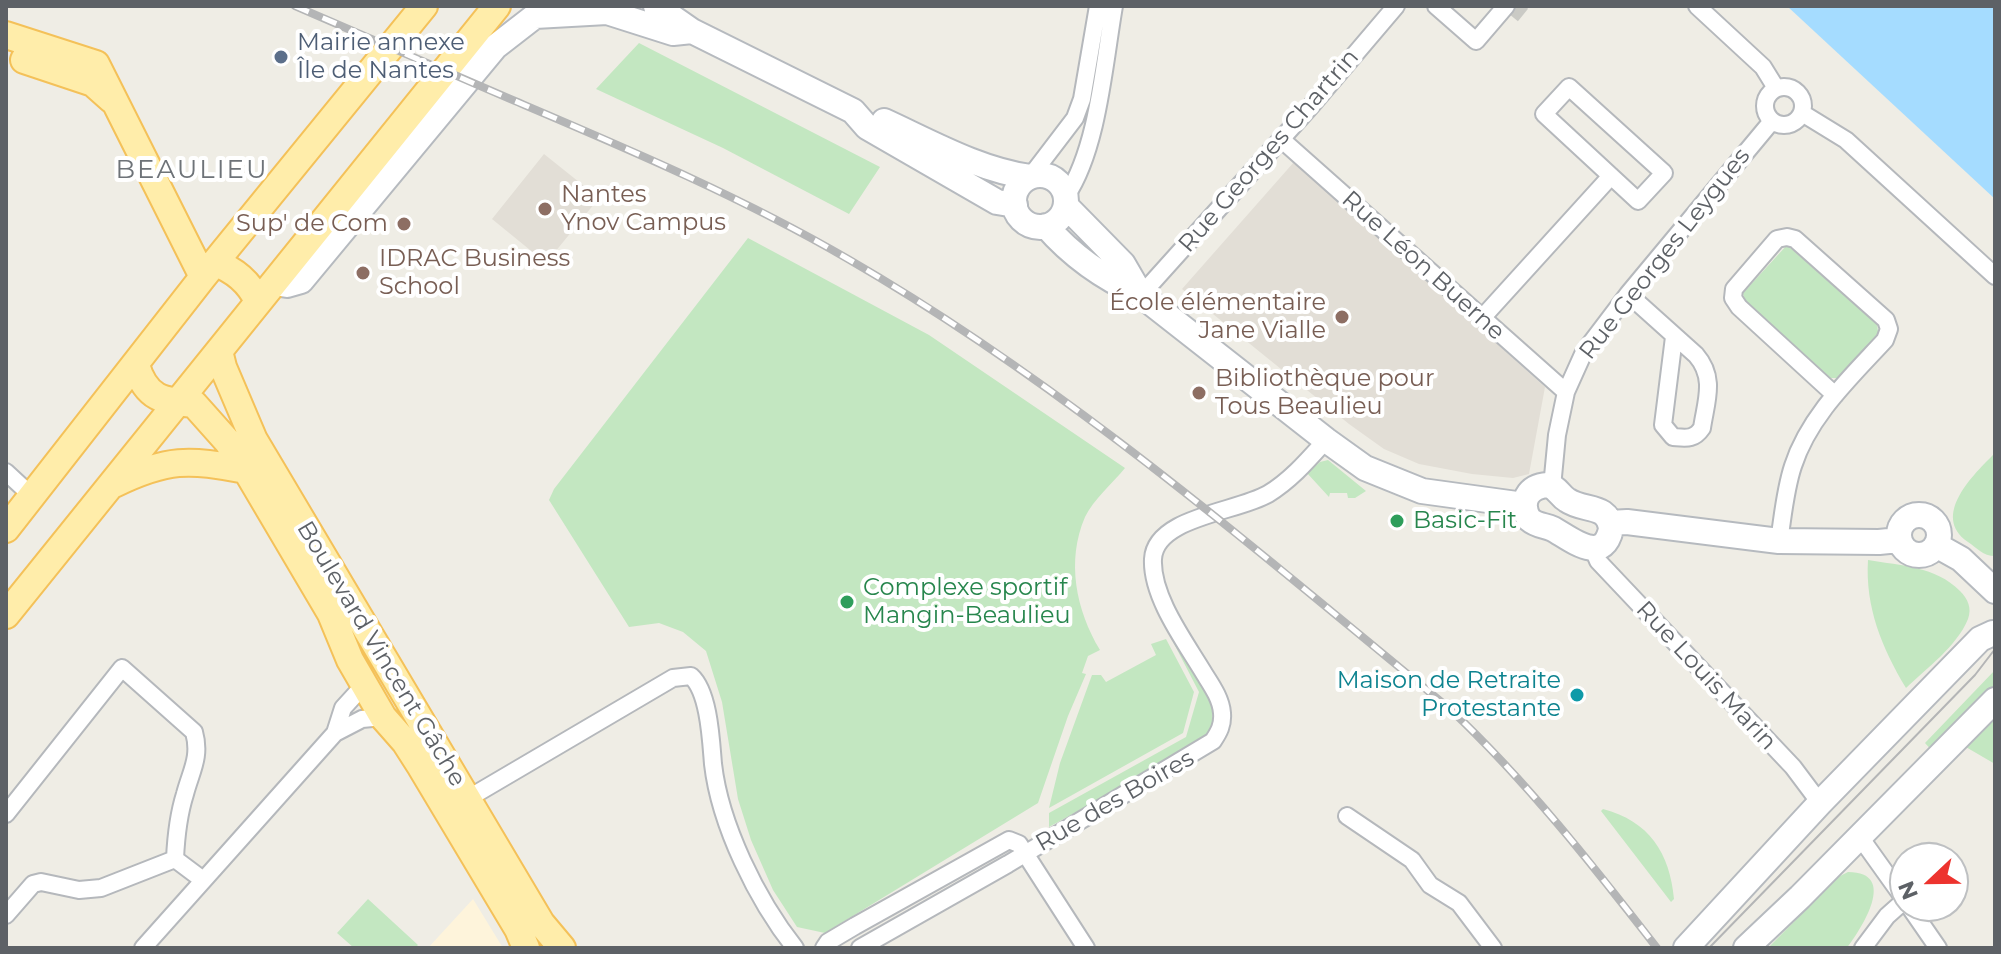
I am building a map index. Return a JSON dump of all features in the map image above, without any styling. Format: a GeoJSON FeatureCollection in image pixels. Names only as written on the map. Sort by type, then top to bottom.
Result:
{"type":"FeatureCollection","features":[{"type":"Feature","properties":{"kind":"main road"},"geometry":{"type":"LineString","coordinates":[[6,529],[209,270],[424,6]]}},
{"type":"Feature","properties":{"kind":"main road"},"geometry":{"type":"LineString","coordinates":[[6,615],[497,6]]}},
{"type":"Feature","properties":{"kind":"main road"},"geometry":{"type":"LineString","coordinates":[[6,35],[96,64],[209,270]]}},
{"type":"Feature","properties":{"kind":"main road"},"geometry":{"type":"LineString","coordinates":[[6,53],[93,83],[116,105]]}},
{"type":"Feature","properties":{"kind":"main road"},"geometry":{"type":"LineString","coordinates":[[209,270],[231,268],[253,289],[266,292]]}},
{"type":"Feature","properties":{"kind":"main road","name":"Boulevard Vincent Gâche"},"geometry":{"type":"LineString","coordinates":[[219,351],[254,440],[457,805],[526,948]]}},
{"type":"Feature","properties":{"kind":"main road"},"geometry":{"type":"LineString","coordinates":[[136,365],[140,379],[151,391],[162,400],[175,404]]}},
{"type":"Feature","properties":{"kind":"main road","name":"Boulevard Vincent Gâche"},"geometry":{"type":"LineString","coordinates":[[175,404],[194,404],[227,441],[333,619],[350,660],[383,717],[457,805],[562,948]]}},
{"type":"Feature","properties":{"kind":"main road"},"geometry":{"type":"LineString","coordinates":[[108,488],[151,468],[184,461],[246,470]]}},
{"type":"Feature","properties":{"kind":"street"},"geometry":{"type":"LineString","coordinates":[[656,6],[692,31],[853,111],[867,127],[977,191],[997,202],[1015,205]]}},
{"type":"Feature","properties":{"kind":"street"},"geometry":{"type":"LineString","coordinates":[[1098,6],[1082,99],[1075,118],[1030,177],[1017,189],[1015,205],[1026,223],[1046,226],[1059,219],[1077,179],[1095,114],[1114,6]]}},
{"type":"Feature","properties":{"kind":"street","name":"Rue Georges Chartrin"},"geometry":{"type":"LineString","coordinates":[[1141,295],[1396,6]]}},
{"type":"Feature","properties":{"kind":"street"},"geometry":{"type":"LineString","coordinates":[[1436,6],[1476,41],[1506,6]]}},
{"type":"Feature","properties":{"kind":"street"},"geometry":{"type":"LineString","coordinates":[[1697,6],[1763,67],[1776,88]]}},
{"type":"Feature","properties":{"kind":"street"},"geometry":{"type":"LineString","coordinates":[[266,292],[301,281],[495,47],[535,16],[607,12],[673,33],[692,31]]}},
{"type":"Feature","properties":{"kind":"street"},"geometry":{"type":"LineString","coordinates":[[1783,86],[1795,90],[1802,100],[1802,113],[1789,124],[1772,121],[1765,103],[1771,92],[1783,86]]}},
{"type":"Feature","properties":{"kind":"street"},"geometry":{"type":"LineString","coordinates":[[1569,87],[1664,173],[1638,201],[1611,176],[1544,114],[1569,87]]}},
{"type":"Feature","properties":{"kind":"street"},"geometry":{"type":"LineString","coordinates":[[1802,113],[1846,140],[1995,276]]}},
{"type":"Feature","properties":{"kind":"street"},"geometry":{"type":"LineString","coordinates":[[858,117],[872,115],[975,162],[1010,174],[1051,177],[1060,184],[1066,201],[1123,264],[1141,295]]}},
{"type":"Feature","properties":{"kind":"street","name":"Rue Georges Leygues"},"geometry":{"type":"LineString","coordinates":[[1567,498],[1557,435],[1573,372],[1584,352],[1628,294],[1772,121]]}},
{"type":"Feature","properties":{"kind":"street","name":"Rue Léon Buerne"},"geometry":{"type":"LineString","coordinates":[[1281,139],[1566,392]]}},
{"type":"Feature","properties":{"kind":"street"},"geometry":{"type":"LineString","coordinates":[[1482,318],[1611,176]]}},
{"type":"Feature","properties":{"kind":"street"},"geometry":{"type":"LineString","coordinates":[[1046,226],[1059,241],[1109,281],[1141,295],[1365,468],[1422,491],[1524,505]]}},
{"type":"Feature","properties":{"kind":"street"},"geometry":{"type":"LineString","coordinates":[[1779,541],[1793,466],[1807,435],[1835,395],[1885,340],[1889,329],[1886,320],[1795,239],[1777,239],[1734,289],[1733,298],[1835,395]]}},
{"type":"Feature","properties":{"kind":"street"},"geometry":{"type":"LineString","coordinates":[[1628,294],[1674,337],[1706,367],[1709,378],[1702,428],[1698,435],[1690,439],[1673,437],[1663,425],[1674,337]]}},
{"type":"Feature","properties":{"kind":"street","name":"Rue des Boires"},"geometry":{"type":"LineString","coordinates":[[860,948],[1213,741],[1220,732],[1222,710],[1156,585],[1154,550],[1159,539],[1175,527],[1251,502],[1276,489],[1326,440]]}},
{"type":"Feature","properties":{"kind":"street"},"geometry":{"type":"LineString","coordinates":[[7,476],[33,497]]}},
{"type":"Feature","properties":{"kind":"street"},"geometry":{"type":"LineString","coordinates":[[1547,526],[1584,545],[1599,547],[1609,536],[1610,523],[1600,510],[1540,486],[1528,494],[1524,505],[1529,519],[1540,526],[1547,526],[1560,520],[1567,498]]}},
{"type":"Feature","properties":{"kind":"street"},"geometry":{"type":"LineString","coordinates":[[1567,498],[1579,511],[1570,523],[1584,545]]}},
{"type":"Feature","properties":{"kind":"street"},"geometry":{"type":"LineString","coordinates":[[1610,523],[1627,522],[1779,541],[1879,542],[1899,540],[1903,522],[1920,515],[1936,524],[1939,534],[1936,545],[1961,559],[1995,591]]}},
{"type":"Feature","properties":{"kind":"street","name":"Rue Louis Marin"},"geometry":{"type":"LineString","coordinates":[[1584,545],[1793,767],[1820,803]]}},
{"type":"Feature","properties":{"kind":"street"},"geometry":{"type":"LineString","coordinates":[[1686,948],[1820,803],[1980,639],[1994,633]]}},
{"type":"Feature","properties":{"kind":"street"},"geometry":{"type":"LineString","coordinates":[[6,814],[122,668],[194,732],[197,758],[178,821],[175,859]]}},
{"type":"Feature","properties":{"kind":"street"},"geometry":{"type":"LineString","coordinates":[[457,805],[673,678],[691,676],[698,682],[703,695],[714,774],[734,841],[775,920],[795,948]]}},
{"type":"Feature","properties":{"kind":"street"},"geometry":{"type":"LineString","coordinates":[[335,733],[343,708],[364,685]]}},
{"type":"Feature","properties":{"kind":"street"},"geometry":{"type":"LineString","coordinates":[[1746,948],[1995,700]]}},
{"type":"Feature","properties":{"kind":"street"},"geometry":{"type":"LineString","coordinates":[[143,948],[335,733],[362,719],[383,717]]}},
{"type":"Feature","properties":{"kind":"street"},"geometry":{"type":"LineString","coordinates":[[1347,816],[1412,860],[1430,885],[1459,903],[1493,948]]}},
{"type":"Feature","properties":{"kind":"street"},"geometry":{"type":"LineString","coordinates":[[1860,837],[1889,878]]}},
{"type":"Feature","properties":{"kind":"street","name":"Rue des Boires"},"geometry":{"type":"LineString","coordinates":[[824,948],[846,931],[1009,840],[1019,844],[1025,853]]}},
{"type":"Feature","properties":{"kind":"street"},"geometry":{"type":"LineString","coordinates":[[1025,853],[1086,948]]}},
{"type":"Feature","properties":{"kind":"street"},"geometry":{"type":"LineString","coordinates":[[175,859],[203,880]]}},
{"type":"Feature","properties":{"kind":"street"},"geometry":{"type":"LineString","coordinates":[[6,915],[33,884],[41,882],[79,890],[101,888],[175,859]]}},
{"type":"Feature","properties":{"kind":"street"},"geometry":{"type":"LineString","coordinates":[[1863,948],[1889,914]]}},
{"type":"Feature","properties":{"kind":"street"},"geometry":{"type":"LineString","coordinates":[[1920,922],[1938,948]]}},
{"type":"Feature","properties":{"kind":"shaded area","name":"Nantes Ynov Campus"},"geometry":{"type":"Polygon","coordinates":[[[544,154],[599,198],[546,263],[492,219],[544,154]]]}},
{"type":"Feature","properties":{"kind":"shaded area","name":"École élémentaire Jane Vialle"},"geometry":{"type":"Polygon","coordinates":[[[1294,162],[1545,387],[1529,474],[1513,478],[1472,474],[1419,464],[1384,449],[1182,289],[1294,162]]]}},
{"type":"Feature","properties":{"kind":"shaded area"},"geometry":{"type":"Polygon","coordinates":[[[473,899],[503,948],[428,948],[473,899]]]}},
{"type":"Feature","properties":{"kind":"green space"},"geometry":{"type":"Polygon","coordinates":[[[639,43],[880,167],[849,214],[723,148],[596,89],[639,43]]]}},
{"type":"Feature","properties":{"kind":"green space","name":"Complexe sportif Mangin-Beaulieu"},"geometry":{"type":"Polygon","coordinates":[[[748,238],[929,335],[1125,468],[1093,504],[1079,534],[1076,585],[1085,619],[1100,650],[1088,656],[1082,673],[1086,674],[1038,803],[825,933],[797,927],[773,890],[751,840],[738,799],[722,702],[706,651],[683,632],[659,623],[629,627],[549,500],[554,489],[748,238]]]}},
{"type":"Feature","properties":{"kind":"green space"},"geometry":{"type":"Polygon","coordinates":[[[1787,245],[1877,324],[1879,338],[1843,378],[1826,378],[1745,305],[1743,293],[1787,245]]]}},
{"type":"Feature","properties":{"kind":"green space"},"geometry":{"type":"Polygon","coordinates":[[[1995,453],[1995,556],[1991,556],[1957,532],[1953,520],[1959,496],[1995,453]]]}},
{"type":"Feature","properties":{"kind":"green space"},"geometry":{"type":"Polygon","coordinates":[[[1328,460],[1366,491],[1355,498],[1348,498],[1347,493],[1330,493],[1329,497],[1307,473],[1320,462],[1328,460]]]}},
{"type":"Feature","properties":{"kind":"green space"},"geometry":{"type":"Polygon","coordinates":[[[1868,560],[1917,568],[1940,576],[1960,591],[1968,604],[1968,619],[1957,638],[1906,688],[1890,658],[1872,611],[1868,560]]]}},
{"type":"Feature","properties":{"kind":"green space"},"geometry":{"type":"Polygon","coordinates":[[[1173,635],[1212,704],[1212,729],[1202,742],[1049,827],[1049,813],[1186,737],[1199,692],[1170,636],[1173,635]]]}},
{"type":"Feature","properties":{"kind":"green space"},"geometry":{"type":"Polygon","coordinates":[[[1166,639],[1194,692],[1183,733],[1049,808],[1060,763],[1092,675],[1101,675],[1106,682],[1156,655],[1151,644],[1166,639]]]}},
{"type":"Feature","properties":{"kind":"green space"},"geometry":{"type":"Polygon","coordinates":[[[1995,670],[1995,690],[1934,753],[1925,743],[1995,670]]]}},
{"type":"Feature","properties":{"kind":"green space"},"geometry":{"type":"Polygon","coordinates":[[[1995,711],[1995,764],[1959,743],[1995,711]]]}},
{"type":"Feature","properties":{"kind":"green space"},"geometry":{"type":"Polygon","coordinates":[[[1603,809],[1633,822],[1654,841],[1668,867],[1674,899],[1671,902],[1601,811],[1603,809]]]}},
{"type":"Feature","properties":{"kind":"green space"},"geometry":{"type":"Polygon","coordinates":[[[1848,872],[1863,874],[1871,881],[1874,891],[1867,916],[1847,948],[1768,948],[1838,877],[1848,872]]]}},
{"type":"Feature","properties":{"kind":"green space"},"geometry":{"type":"Polygon","coordinates":[[[368,899],[418,945],[415,948],[354,948],[337,933],[368,899]]]}},
{"type":"Feature","properties":{"kind":"water"},"geometry":{"type":"Polygon","coordinates":[[[1787,6],[1995,6],[1995,199],[1787,6]]]}},
{"type":"Feature","properties":{"kind":"tunnel"},"geometry":{"type":"LineString","coordinates":[[1512,6],[1523,15]]}},
{"type":"Feature","properties":{"kind":"tram line"},"geometry":{"type":"LineString","coordinates":[[1709,948],[1975,675],[1995,649]]}},
{"type":"Feature","properties":{"kind":"railway"},"geometry":{"type":"LineString","coordinates":[[295,6],[723,193],[848,259],[1007,360],[1232,530],[1450,709],[1532,795],[1657,948]]}},
{"type":"Feature","properties":{"kind":"place","name":"Mairie annexe Île de Nantes"},"geometry":{"type":"Point","coordinates":[281,57]}},
{"type":"Feature","properties":{"kind":"place","name":"Nantes Ynov Campus"},"geometry":{"type":"Point","coordinates":[545,209]}},
{"type":"Feature","properties":{"kind":"place","name":"Sup' de Com"},"geometry":{"type":"Point","coordinates":[404,224]}},
{"type":"Feature","properties":{"kind":"place","name":"IDRAC Business School"},"geometry":{"type":"Point","coordinates":[363,273]}},
{"type":"Feature","properties":{"kind":"place","name":"École élémentaire Jane Vialle"},"geometry":{"type":"Point","coordinates":[1342,317]}},
{"type":"Feature","properties":{"kind":"place","name":"Bibliothèque pour Tous Beaulieu"},"geometry":{"type":"Point","coordinates":[1199,393]}},
{"type":"Feature","properties":{"kind":"place","name":"Basic-Fit"},"geometry":{"type":"Point","coordinates":[1397,521]}},
{"type":"Feature","properties":{"kind":"place","name":"Complexe sportif Mangin-Beaulieu"},"geometry":{"type":"Point","coordinates":[847,602]}},
{"type":"Feature","properties":{"kind":"place","name":"Maison de Retraite Protestante"},"geometry":{"type":"Point","coordinates":[1577,695]}},
{"type":"Feature","properties":{"kind":"district","name":"BEAULIEU"},"geometry":{"type":"Point","coordinates":[192,170]}}]}
